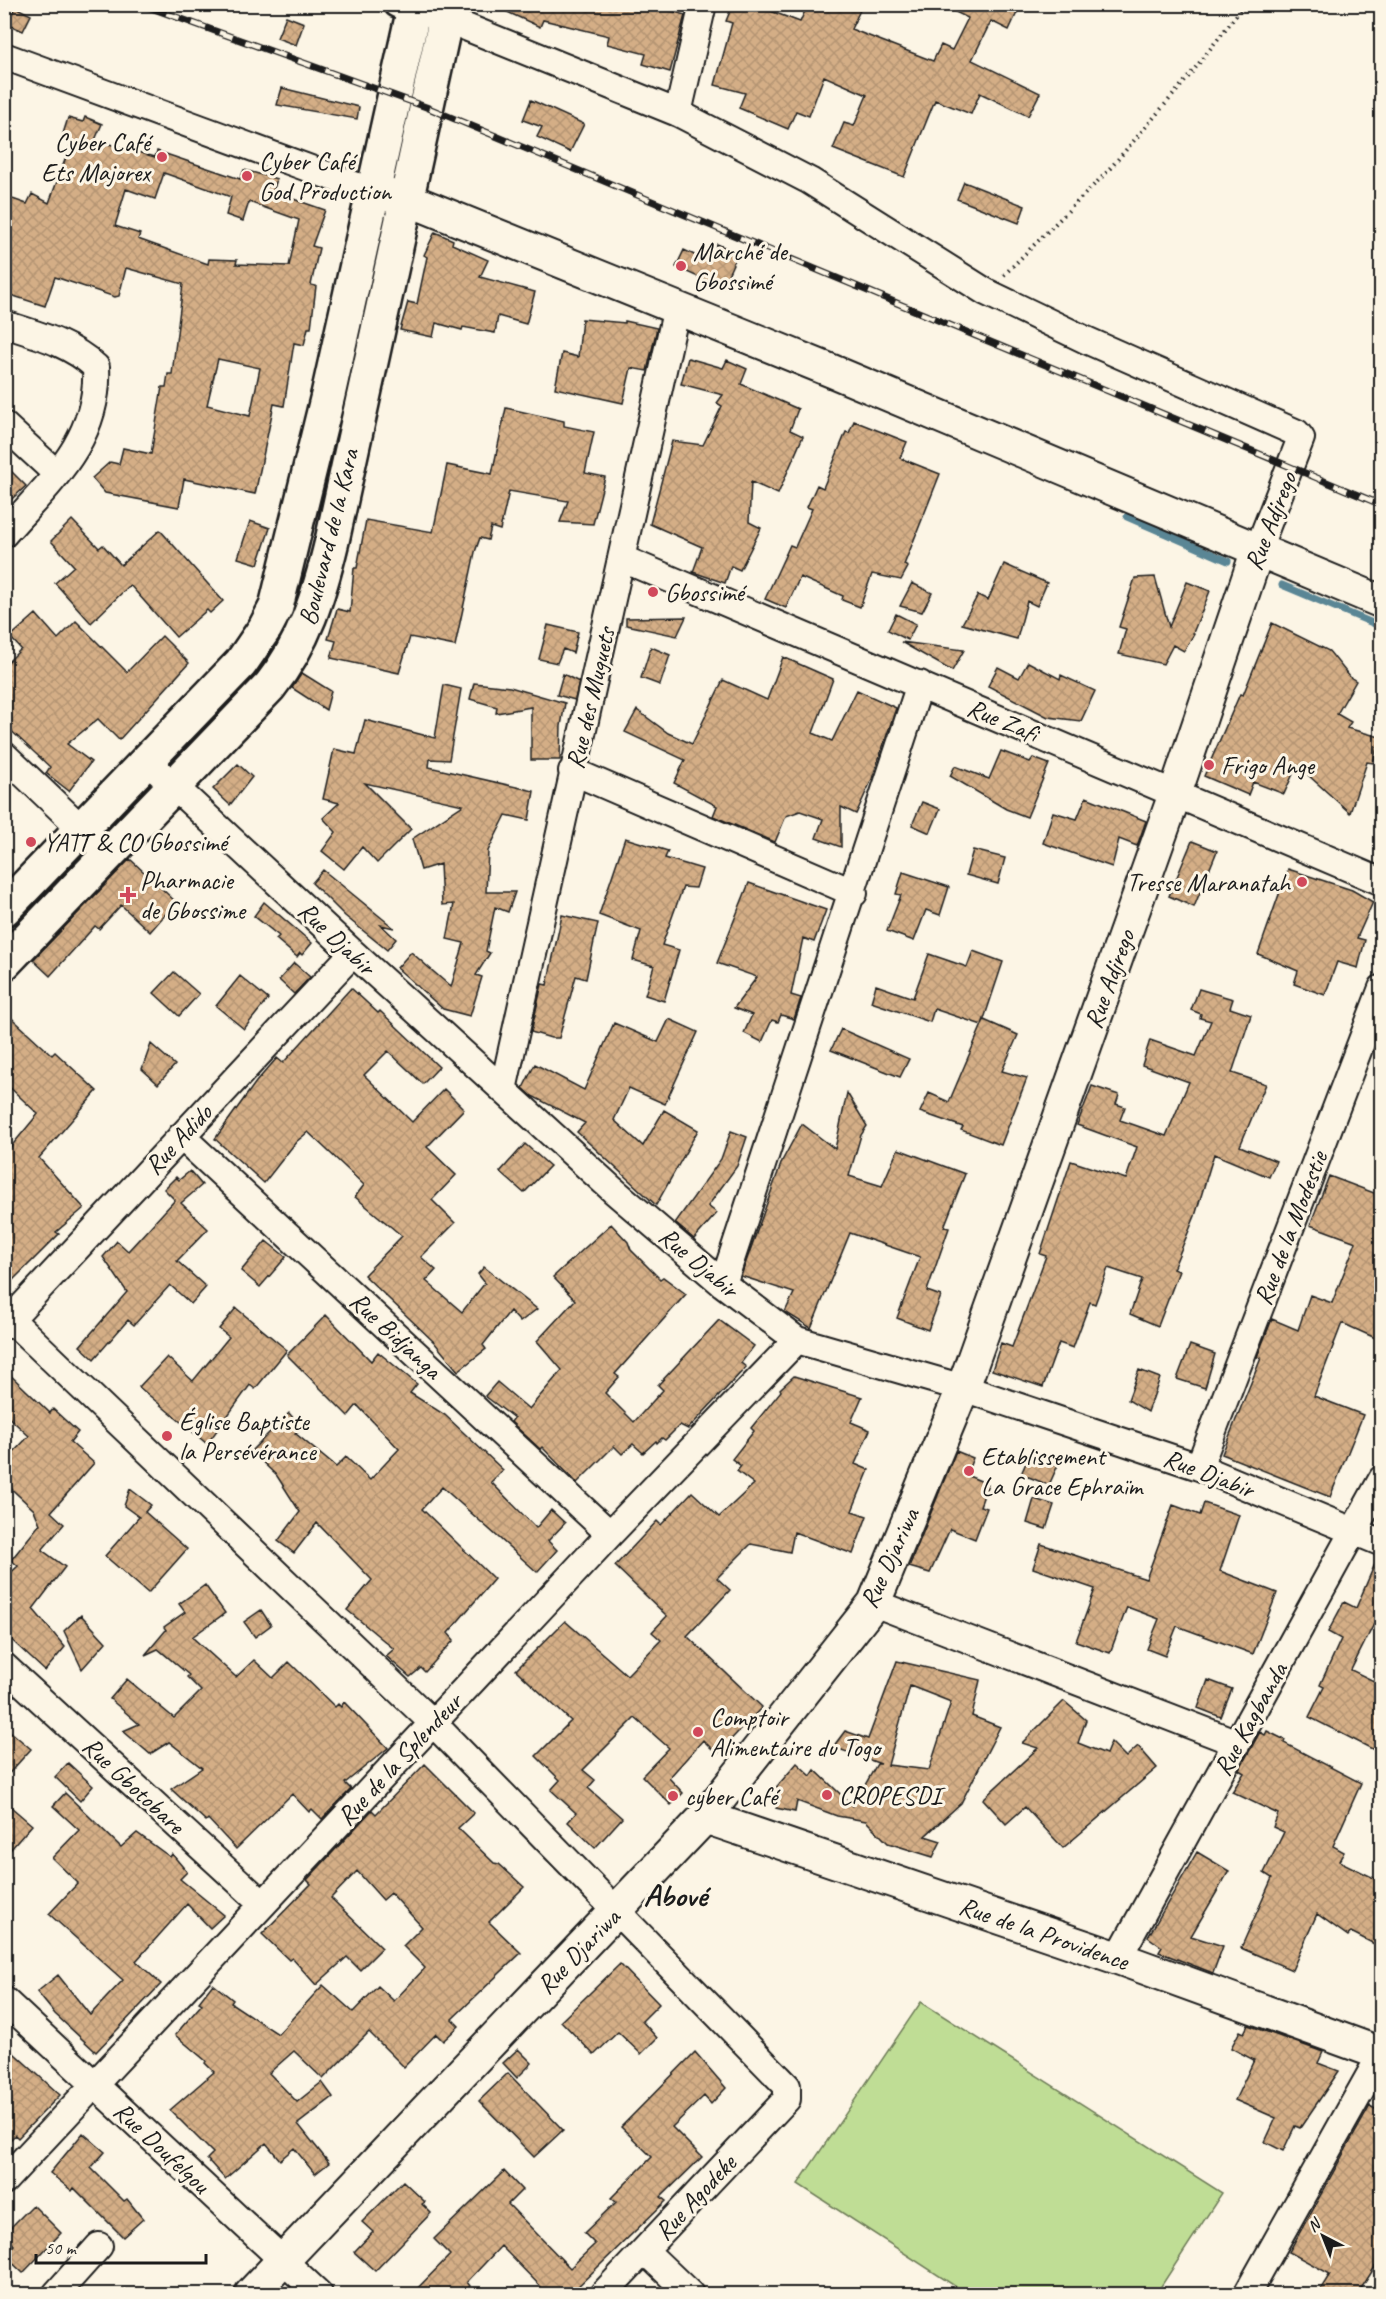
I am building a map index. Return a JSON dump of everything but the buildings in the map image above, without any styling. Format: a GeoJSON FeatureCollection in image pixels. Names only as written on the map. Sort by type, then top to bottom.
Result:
{"type":"FeatureCollection","features":[{"type":"Feature","properties":{"kind":"main road","name":"Boulevard de la Kara"},"geometry":{"type":"LineString","coordinates":[[4,909],[241,663],[265,628],[276,606],[328,395],[396,97],[410,7]]}},
{"type":"Feature","properties":{"kind":"main road","name":"Boulevard de la Kara"},"geometry":{"type":"LineString","coordinates":[[4,963],[108,854],[176,787],[286,666],[310,620],[332,541],[447,12]]}},
{"type":"Feature","properties":{"kind":"street"},"geometry":{"type":"LineString","coordinates":[[678,113],[703,4]]}},
{"type":"Feature","properties":{"kind":"street"},"geometry":{"type":"LineString","coordinates":[[410,7],[447,12],[678,113],[810,181],[986,292]]}},
{"type":"Feature","properties":{"kind":"street"},"geometry":{"type":"LineString","coordinates":[[4,56],[373,192],[407,200],[677,307],[1382,602]]}},
{"type":"Feature","properties":{"kind":"street","name":"Rue Adjrego"},"geometry":{"type":"LineString","coordinates":[[963,1388],[1175,794],[1258,549],[1301,438],[1299,435],[1086,340],[986,292]]}},
{"type":"Feature","properties":{"kind":"street","name":"Rue des Muguets"},"geometry":{"type":"LineString","coordinates":[[503,1090],[572,771],[623,559],[677,307]]}},
{"type":"Feature","properties":{"kind":"street"},"geometry":{"type":"LineString","coordinates":[[4,324],[60,342],[81,353],[96,367],[97,390],[85,433],[57,474],[4,534]]}},
{"type":"Feature","properties":{"kind":"street"},"geometry":{"type":"LineString","coordinates":[[4,425],[57,474]]}},
{"type":"Feature","properties":{"kind":"street","name":"Rue Zafi"},"geometry":{"type":"LineString","coordinates":[[623,559],[1382,882]]}},
{"type":"Feature","properties":{"kind":"street"},"geometry":{"type":"LineString","coordinates":[[723,1284],[854,893],[920,684]]}},
{"type":"Feature","properties":{"kind":"street"},"geometry":{"type":"LineString","coordinates":[[4,756],[108,854]]}},
{"type":"Feature","properties":{"kind":"street","name":"Rue Djabir"},"geometry":{"type":"LineString","coordinates":[[148,762],[352,953],[613,1190],[723,1284],[797,1340],[963,1388],[1199,1467],[1382,1543]]}},
{"type":"Feature","properties":{"kind":"street"},"geometry":{"type":"LineString","coordinates":[[572,771],[854,893]]}},
{"type":"Feature","properties":{"kind":"street","name":"Rue Adido"},"geometry":{"type":"LineString","coordinates":[[7,1319],[352,953]]}},
{"type":"Feature","properties":{"kind":"street","name":"Rue de la Modestie"},"geometry":{"type":"LineString","coordinates":[[1199,1467],[1382,988]]}},
{"type":"Feature","properties":{"kind":"street","name":"Rue Bidjanga"},"geometry":{"type":"LineString","coordinates":[[181,1136],[610,1534]]}},
{"type":"Feature","properties":{"kind":"street"},"geometry":{"type":"LineString","coordinates":[[7,1319],[433,1723],[616,1911]]}},
{"type":"Feature","properties":{"kind":"street","name":"Rue de la Splendeur"},"geometry":{"type":"LineString","coordinates":[[4,2181],[610,1534],[797,1340]]}},
{"type":"Feature","properties":{"kind":"street","name":"Rue Djariwa"},"geometry":{"type":"LineString","coordinates":[[251,2295],[705,1817],[874,1603],[963,1388]]}},
{"type":"Feature","properties":{"kind":"street","name":"Rue Kagbanda"},"geometry":{"type":"LineString","coordinates":[[1118,1958],[1382,1479]]}},
{"type":"Feature","properties":{"kind":"street"},"geometry":{"type":"LineString","coordinates":[[874,1603],[1237,1743]]}},
{"type":"Feature","properties":{"kind":"street","name":"Rue Gbotobare"},"geometry":{"type":"LineString","coordinates":[[4,1666],[263,1904]]}},
{"type":"Feature","properties":{"kind":"street","name":"Rue de la Providence"},"geometry":{"type":"LineString","coordinates":[[705,1817],[1118,1958],[1381,2053]]}},
{"type":"Feature","properties":{"kind":"street","name":"Rue Agodeke"},"geometry":{"type":"LineString","coordinates":[[603,2295],[787,2098],[787,2086],[616,1911]]}},
{"type":"Feature","properties":{"kind":"street","name":"Rue Doufelgou"},"geometry":{"type":"LineString","coordinates":[[4,2000],[319,2295]]}},
{"type":"Feature","properties":{"kind":"street"},"geometry":{"type":"LineString","coordinates":[[1247,2295],[1381,2053]]}},
{"type":"Feature","properties":{"kind":"street"},"geometry":{"type":"LineString","coordinates":[[56,2295],[99,2246]]}},
{"type":"Feature","properties":{"kind":"street"},"geometry":{"type":"LineString","coordinates":[[645,2251],[690,2295]]}},
{"type":"Feature","properties":{"kind":"path"},"geometry":{"type":"LineString","coordinates":[[986,292],[1107,172],[1186,80],[1245,4]]}},
{"type":"Feature","properties":{"kind":"green space"},"geometry":{"type":"Polygon","coordinates":[[[921,2002],[1222,2193],[1156,2294],[967,2294],[798,2184],[921,2002]]]}},
{"type":"Feature","properties":{"kind":"waterway"},"geometry":{"type":"LineString","coordinates":[[1127,517],[1228,561]]}},
{"type":"Feature","properties":{"kind":"waterway"},"geometry":{"type":"LineString","coordinates":[[1282,585],[1382,627]]}},
{"type":"Feature","properties":{"kind":"railway"},"geometry":{"type":"LineString","coordinates":[[140,4],[426,107],[1382,505]]}},
{"type":"Feature","properties":{"kind":"place","name":"Cyber Café Ets Majorex"},"geometry":{"type":"Point","coordinates":[162,157]}},
{"type":"Feature","properties":{"kind":"place","name":"Cyber Café God Production"},"geometry":{"type":"Point","coordinates":[247,176]}},
{"type":"Feature","properties":{"kind":"place","name":"Marché de Gbossimé"},"geometry":{"type":"Point","coordinates":[681,266]}},
{"type":"Feature","properties":{"kind":"place","name":"Gbossimé"},"geometry":{"type":"Point","coordinates":[653,592]}},
{"type":"Feature","properties":{"kind":"place","name":"Frigo Ange"},"geometry":{"type":"Point","coordinates":[1209,765]}},
{"type":"Feature","properties":{"kind":"place","name":"YATT & CO Gbossimé"},"geometry":{"type":"Point","coordinates":[31,842]}},
{"type":"Feature","properties":{"kind":"place","name":"Tresse Maranatah"},"geometry":{"type":"Point","coordinates":[1302,882]}},
{"type":"Feature","properties":{"kind":"place","name":"Pharmacie de Gbossime"},"geometry":{"type":"Point","coordinates":[128,895]}},
{"type":"Feature","properties":{"kind":"place","name":"Église Baptiste la Persévérance"},"geometry":{"type":"Point","coordinates":[167,1436]}},
{"type":"Feature","properties":{"kind":"place","name":"Etablissement La Grace Ephraïm"},"geometry":{"type":"Point","coordinates":[969,1471]}},
{"type":"Feature","properties":{"kind":"place","name":"Comptoir Alimentaire du Togo"},"geometry":{"type":"Point","coordinates":[698,1732]}},
{"type":"Feature","properties":{"kind":"place","name":"CROPESDI"},"geometry":{"type":"Point","coordinates":[827,1795]}},
{"type":"Feature","properties":{"kind":"place","name":"cyber Café"},"geometry":{"type":"Point","coordinates":[673,1796]}},
{"type":"Feature","properties":{"kind":"district","name":"Abové"},"geometry":{"type":"Point","coordinates":[675,1895]}}]}
